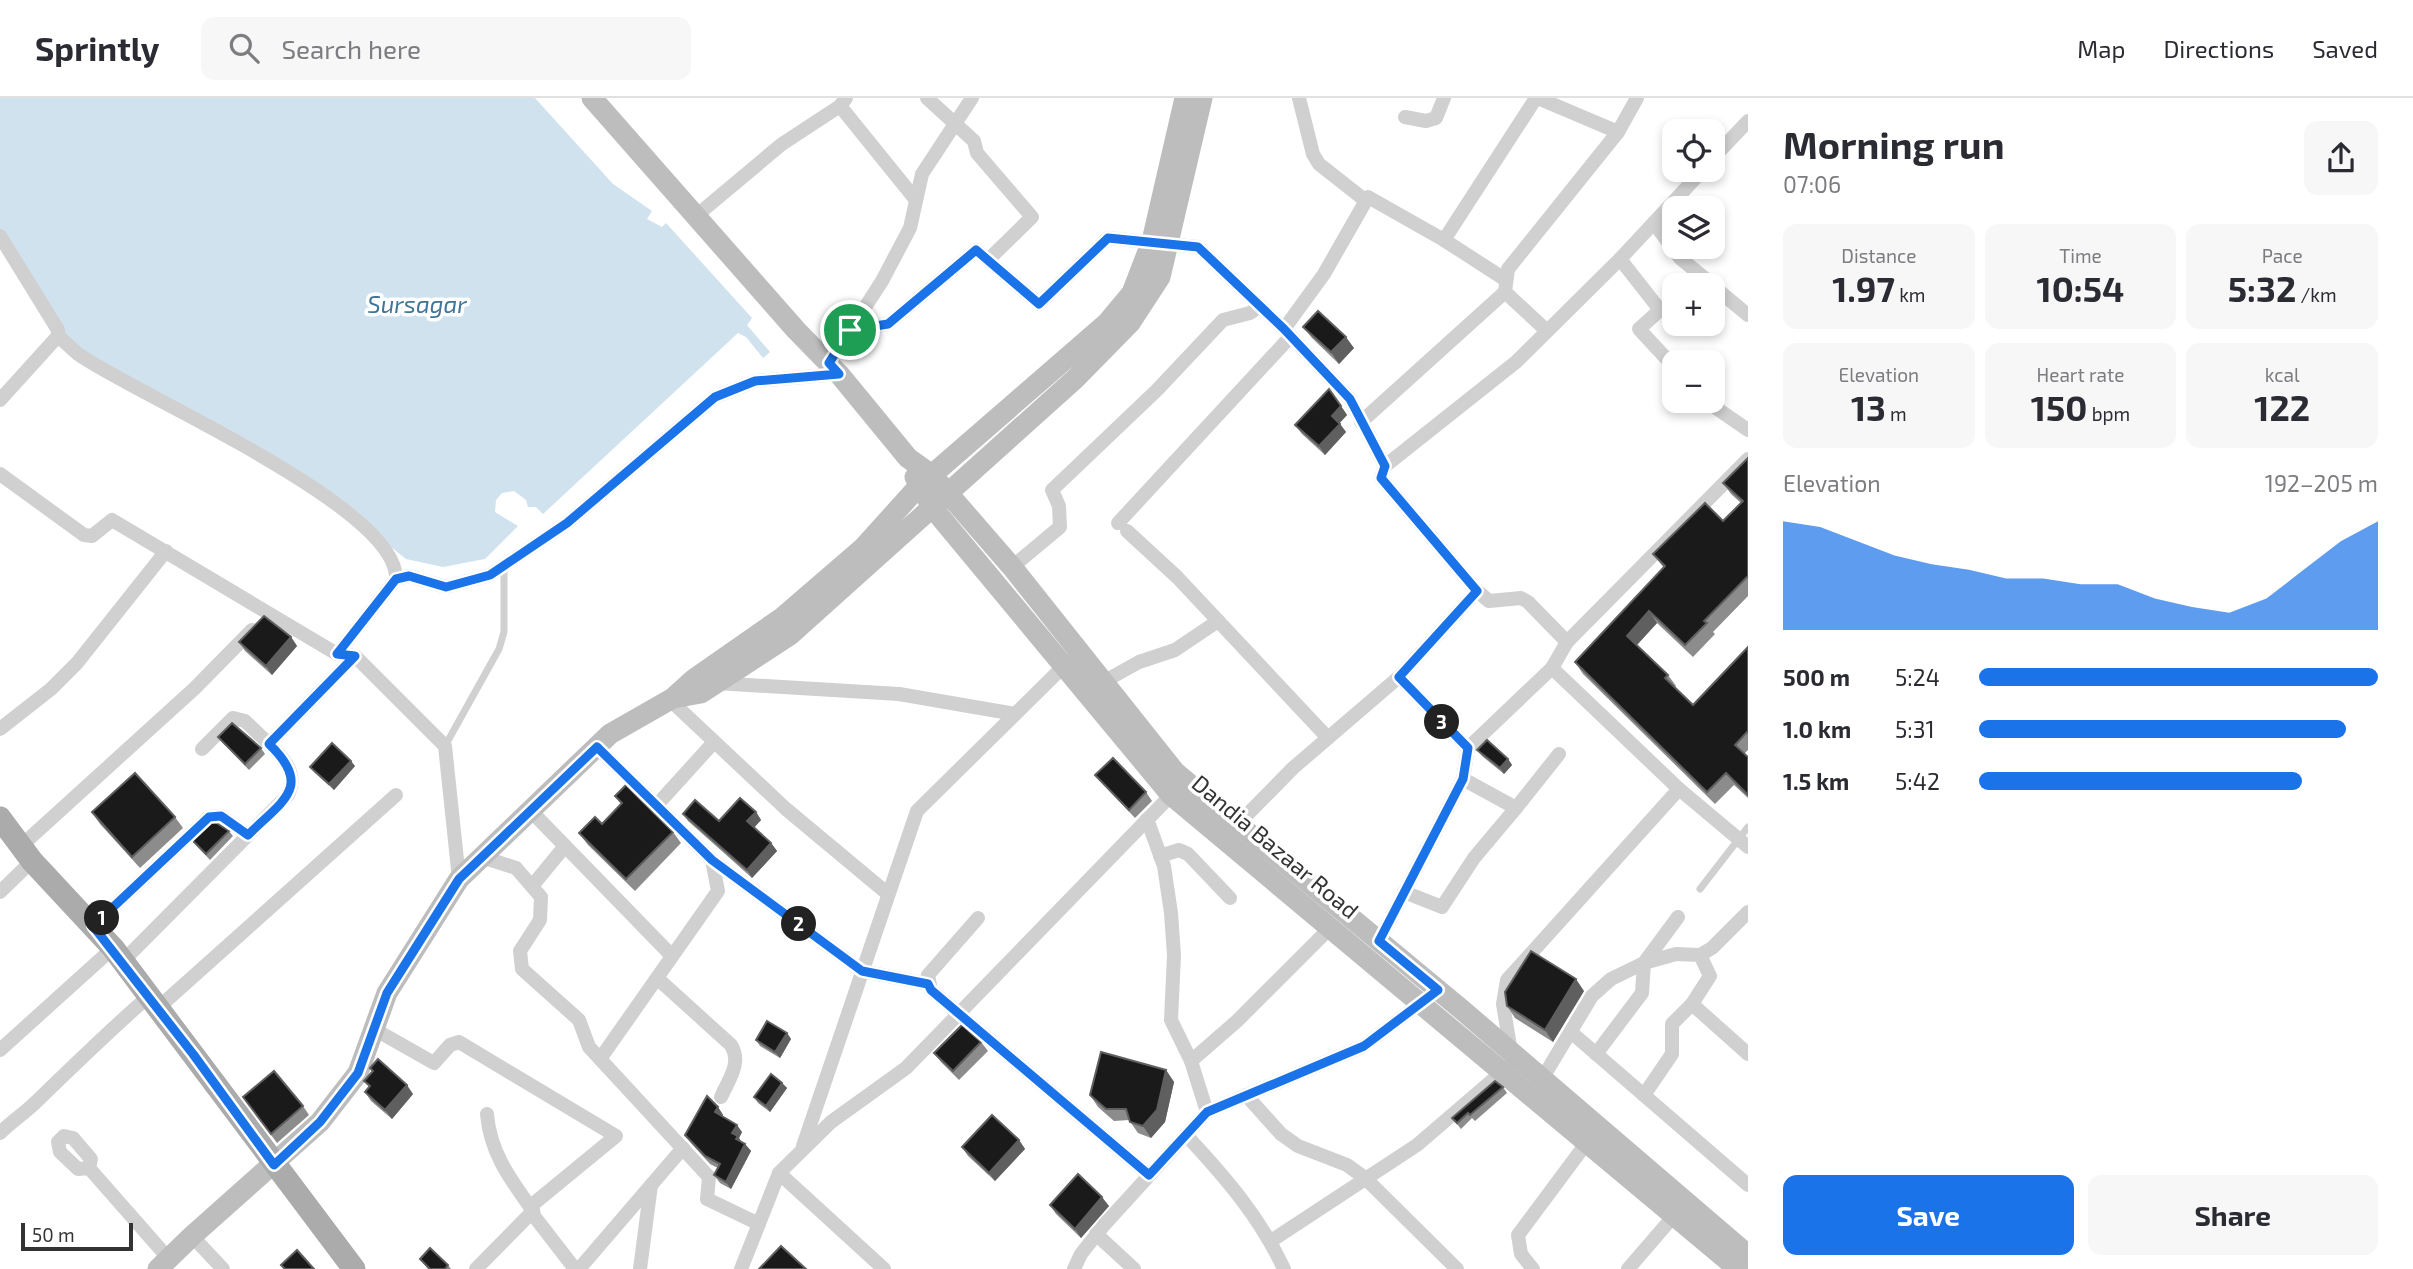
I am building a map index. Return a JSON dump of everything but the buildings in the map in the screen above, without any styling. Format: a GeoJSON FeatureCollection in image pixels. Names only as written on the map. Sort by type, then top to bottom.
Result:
{"type":"FeatureCollection","features":[{"type":"Feature","properties":{"kind":"main road"},"geometry":{"type":"LineString","coordinates":[[0,818],[26,853],[118,955],[355,1269]]}},
{"type":"Feature","properties":{"kind":"street"},"geometry":{"type":"LineString","coordinates":[[592,98],[834,369]]}},
{"type":"Feature","properties":{"kind":"street"},"geometry":{"type":"LineString","coordinates":[[927,98],[974,141],[977,153],[1032,217],[989,259]]}},
{"type":"Feature","properties":{"kind":"street"},"geometry":{"type":"LineString","coordinates":[[834,369],[850,330],[910,229],[922,174],[972,98]]}},
{"type":"Feature","properties":{"kind":"street"},"geometry":{"type":"LineString","coordinates":[[711,678],[790,635],[1075,379],[1130,323],[1160,277],[1161,242],[1185,98]]}},
{"type":"Feature","properties":{"kind":"street"},"geometry":{"type":"LineString","coordinates":[[89,1168],[163,1264],[320,1122],[358,1073],[387,993],[459,879],[610,734],[672,699],[701,693],[711,678],[863,548],[925,481],[1107,323],[1132,293],[1161,242],[1202,98]]}},
{"type":"Feature","properties":{"kind":"street"},"geometry":{"type":"LineString","coordinates":[[1298,98],[1313,154],[1366,201]]}},
{"type":"Feature","properties":{"kind":"street"},"geometry":{"type":"LineString","coordinates":[[1405,117],[1426,121],[1436,118],[1444,98]]}},
{"type":"Feature","properties":{"kind":"street"},"geometry":{"type":"LineString","coordinates":[[1444,240],[1537,98],[1618,132]]}},
{"type":"Feature","properties":{"kind":"street"},"geometry":{"type":"LineString","coordinates":[[1362,422],[1506,286],[1508,269],[1618,132],[1637,98]]}},
{"type":"Feature","properties":{"kind":"street"},"geometry":{"type":"LineString","coordinates":[[696,216],[782,144],[843,102],[916,200]]}},
{"type":"Feature","properties":{"kind":"street"},"geometry":{"type":"LineString","coordinates":[[1725,145],[1748,121]]}},
{"type":"Feature","properties":{"kind":"street"},"geometry":{"type":"LineString","coordinates":[[1567,642],[1521,598],[1489,601],[1477,591],[1381,478],[1385,466],[1516,362],[1692,182]]}},
{"type":"Feature","properties":{"kind":"street"},"geometry":{"type":"LineString","coordinates":[[1328,738],[1218,621],[1123,527],[1288,333],[1368,197],[1444,240],[1506,286],[1547,331]]}},
{"type":"Feature","properties":{"kind":"street"},"geometry":{"type":"LineString","coordinates":[[1654,223],[1681,258],[1698,273]]}},
{"type":"Feature","properties":{"kind":"street"},"geometry":{"type":"LineString","coordinates":[[0,236],[58,330],[58,336],[0,400]]}},
{"type":"Feature","properties":{"kind":"street"},"geometry":{"type":"LineString","coordinates":[[850,330],[888,324],[976,250],[1039,304],[1108,238],[1198,247],[1288,333],[1350,399],[1385,466]]}},
{"type":"Feature","properties":{"kind":"street"},"geometry":{"type":"LineString","coordinates":[[1620,258],[1660,310],[1639,329],[1662,354]]}},
{"type":"Feature","properties":{"kind":"street"},"geometry":{"type":"LineString","coordinates":[[1725,296],[1748,315]]}},
{"type":"Feature","properties":{"kind":"street"},"geometry":{"type":"LineString","coordinates":[[1012,567],[1060,527],[1059,506],[1052,490],[1157,390],[1223,320],[1250,313],[1260,306]]}},
{"type":"Feature","properties":{"kind":"street"},"geometry":{"type":"LineString","coordinates":[[58,336],[87,360],[276,463],[380,542],[395,563],[396,579]]}},
{"type":"Feature","properties":{"kind":"street"},"geometry":{"type":"LineString","coordinates":[[337,654],[396,579],[409,576],[446,587],[469,583],[504,566],[567,523],[715,397],[755,381],[834,369]]}},
{"type":"Feature","properties":{"kind":"street","name":"Dandia Bazaar Road"},"geometry":{"type":"LineString","coordinates":[[834,369],[908,458],[1063,668],[1178,787],[1330,928],[1430,997],[1511,1060],[1542,1079],[1680,1208],[1725,1265]]}},
{"type":"Feature","properties":{"kind":"street"},"geometry":{"type":"LineString","coordinates":[[1723,413],[1748,430]]}},
{"type":"Feature","properties":{"kind":"street"},"geometry":{"type":"LineString","coordinates":[[1379,941],[1463,779],[1468,748],[1552,668],[1567,642],[1748,459]]}},
{"type":"Feature","properties":{"kind":"street"},"geometry":{"type":"LineString","coordinates":[[0,474],[84,535],[92,536],[112,520],[337,654],[355,656],[444,746],[459,879]]}},
{"type":"Feature","properties":{"kind":"street","name":"Dandia Bazaar Road"},"geometry":{"type":"LineString","coordinates":[[939,500],[1012,567],[1103,682],[1178,787],[1238,824],[1379,941],[1430,997]]}},
{"type":"Feature","properties":{"kind":"street"},"geometry":{"type":"LineString","coordinates":[[0,729],[51,689],[77,663],[166,551]]}},
{"type":"Feature","properties":{"kind":"street"},"geometry":{"type":"LineString","coordinates":[[1238,824],[1293,768],[1399,677],[1477,591]]}},
{"type":"Feature","properties":{"kind":"street"},"geometry":{"type":"LineString","coordinates":[[0,892],[26,853],[270,612]]}},
{"type":"Feature","properties":{"kind":"street"},"geometry":{"type":"LineString","coordinates":[[1103,682],[1139,662],[1175,650],[1218,621]]}},
{"type":"Feature","properties":{"kind":"street"},"geometry":{"type":"LineString","coordinates":[[801,1151],[917,811],[1079,652]]}},
{"type":"Feature","properties":{"kind":"street"},"geometry":{"type":"LineString","coordinates":[[269,744],[355,656]]}},
{"type":"Feature","properties":{"kind":"street"},"geometry":{"type":"LineString","coordinates":[[1552,668],[1679,789],[1744,844]]}},
{"type":"Feature","properties":{"kind":"street"},"geometry":{"type":"LineString","coordinates":[[1399,677],[1468,748]]}},
{"type":"Feature","properties":{"kind":"street"},"geometry":{"type":"LineString","coordinates":[[711,678],[900,694],[1015,715]]}},
{"type":"Feature","properties":{"kind":"street"},"geometry":{"type":"LineString","coordinates":[[672,699],[786,809],[888,894]]}},
{"type":"Feature","properties":{"kind":"street"},"geometry":{"type":"LineString","coordinates":[[0,1050],[118,955],[288,795],[292,786],[290,771],[269,744],[245,721],[233,718],[202,749]]}},
{"type":"Feature","properties":{"kind":"street"},"geometry":{"type":"LineString","coordinates":[[656,806],[714,742]]}},
{"type":"Feature","properties":{"kind":"street"},"geometry":{"type":"LineString","coordinates":[[597,747],[712,860],[862,971],[928,984]]}},
{"type":"Feature","properties":{"kind":"street"},"geometry":{"type":"LineString","coordinates":[[1404,892],[1441,906],[1474,858],[1559,754]]}},
{"type":"Feature","properties":{"kind":"street"},"geometry":{"type":"LineString","coordinates":[[1463,779],[1516,808]]}},
{"type":"Feature","properties":{"kind":"street"},"geometry":{"type":"LineString","coordinates":[[741,1269],[779,1173],[831,1122],[906,1068],[1178,787]]}},
{"type":"Feature","properties":{"kind":"street"},"geometry":{"type":"LineString","coordinates":[[1271,1241],[1417,1145],[1511,1060],[1503,1004],[1507,980],[1679,789]]}},
{"type":"Feature","properties":{"kind":"street"},"geometry":{"type":"LineString","coordinates":[[0,1133],[20,1113],[34,1104],[98,1040],[154,1002],[396,795]]}},
{"type":"Feature","properties":{"kind":"street"},"geometry":{"type":"LineString","coordinates":[[531,811],[672,956]]}},
{"type":"Feature","properties":{"kind":"street"},"geometry":{"type":"LineString","coordinates":[[93,926],[209,817],[221,816],[248,835]]}},
{"type":"Feature","properties":{"kind":"street"},"geometry":{"type":"LineString","coordinates":[[1147,819],[1160,856],[1174,955],[1171,1020],[1192,1061],[1207,1112]]}},
{"type":"Feature","properties":{"kind":"street"},"geometry":{"type":"LineString","coordinates":[[533,885],[565,846]]}},
{"type":"Feature","properties":{"kind":"street"},"geometry":{"type":"LineString","coordinates":[[1160,856],[1179,850],[1188,854],[1230,898]]}},
{"type":"Feature","properties":{"kind":"street"},"geometry":{"type":"LineString","coordinates":[[482,857],[516,868],[541,897],[540,920],[520,951],[522,969],[579,1020],[589,1047],[709,1177],[707,1199],[758,1224]]}},
{"type":"Feature","properties":{"kind":"street"},"geometry":{"type":"LineString","coordinates":[[600,1059],[718,891],[712,860]]}},
{"type":"Feature","properties":{"kind":"street"},"geometry":{"type":"LineString","coordinates":[[1596,1054],[1642,993],[1644,963],[1678,917]]}},
{"type":"Feature","properties":{"kind":"street"},"geometry":{"type":"LineString","coordinates":[[978,918],[928,975],[931,990],[1149,1175]]}},
{"type":"Feature","properties":{"kind":"street"},"geometry":{"type":"LineString","coordinates":[[1542,1079],[1600,987],[1644,963],[1664,956],[1700,955],[1745,921]]}},
{"type":"Feature","properties":{"kind":"street"},"geometry":{"type":"LineString","coordinates":[[1192,1061],[1237,1021],[1330,928]]}},
{"type":"Feature","properties":{"kind":"street"},"geometry":{"type":"LineString","coordinates":[[1644,1096],[1672,1055],[1672,1024],[1692,1004],[1710,976],[1700,955]]}},
{"type":"Feature","properties":{"kind":"street"},"geometry":{"type":"LineString","coordinates":[[657,978],[732,1045],[737,1054],[737,1061],[721,1097]]}},
{"type":"Feature","properties":{"kind":"street"},"geometry":{"type":"LineString","coordinates":[[1074,1269],[1096,1234],[1207,1112],[1364,1046],[1430,997]]}},
{"type":"Feature","properties":{"kind":"street"},"geometry":{"type":"LineString","coordinates":[[1692,1004],[1748,1054]]}},
{"type":"Feature","properties":{"kind":"street"},"geometry":{"type":"LineString","coordinates":[[374,1029],[434,1063],[450,1045],[459,1042],[616,1136],[532,1205],[533,1211]]}},
{"type":"Feature","properties":{"kind":"street"},"geometry":{"type":"LineString","coordinates":[[1573,1033],[1748,1185]]}},
{"type":"Feature","properties":{"kind":"street","name":"Dandia Bazaar Road"},"geometry":{"type":"LineString","coordinates":[[1511,1060],[1588,1141],[1748,1255]]}},
{"type":"Feature","properties":{"kind":"street"},"geometry":{"type":"LineString","coordinates":[[1246,1095],[1281,1134],[1298,1146],[1347,1165],[1365,1178],[1457,1269]]}},
{"type":"Feature","properties":{"kind":"street"},"geometry":{"type":"LineString","coordinates":[[486,1114],[489,1136],[496,1156],[577,1269],[683,1148]]}},
{"type":"Feature","properties":{"kind":"street"},"geometry":{"type":"LineString","coordinates":[[1186,1135],[1224,1175],[1271,1241],[1284,1269]]}},
{"type":"Feature","properties":{"kind":"street"},"geometry":{"type":"LineString","coordinates":[[1533,1269],[1521,1254],[1518,1236],[1588,1141]]}},
{"type":"Feature","properties":{"kind":"street"},"geometry":{"type":"LineString","coordinates":[[779,1173],[884,1269]]}},
{"type":"Feature","properties":{"kind":"street"},"geometry":{"type":"LineString","coordinates":[[640,1269],[651,1185]]}},
{"type":"Feature","properties":{"kind":"street"},"geometry":{"type":"LineString","coordinates":[[1628,1269],[1680,1208]]}},
{"type":"Feature","properties":{"kind":"street"},"geometry":{"type":"LineString","coordinates":[[476,1269],[533,1211]]}},
{"type":"Feature","properties":{"kind":"street"},"geometry":{"type":"LineString","coordinates":[[1096,1234],[1134,1269]]}},
{"type":"Feature","properties":{"kind":"street"},"geometry":{"type":"LineString","coordinates":[[192,1236],[223,1269]]}},
{"type":"Feature","properties":{"kind":"lane"},"geometry":{"type":"LineString","coordinates":[[444,746],[499,649],[504,632],[504,566]]}},
{"type":"Feature","properties":{"kind":"lane"},"geometry":{"type":"LineString","coordinates":[[1700,889],[1744,844],[1748,827]]}},
{"type":"Feature","properties":{"kind":"water","name":"Sursagar"},"geometry":{"type":"Polygon","coordinates":[[[0,98],[535,98],[613,184],[652,211],[647,219],[662,227],[666,223],[752,318],[747,325],[770,352],[763,358],[746,337],[738,333],[543,514],[536,507],[528,507],[526,500],[514,491],[502,493],[496,500],[495,512],[518,526],[485,559],[443,567],[406,559],[361,523],[88,358],[60,335],[0,230],[0,98]]]}},
{"type":"Feature","properties":{"kind":"route"},"geometry":{"type":"LineString","coordinates":[[1108,238],[1198,247],[1284,329],[1350,399],[1385,466],[1381,478],[1477,591],[1399,677],[1468,748],[1463,779],[1379,941],[1438,990],[1364,1046],[1311,1066],[1207,1112],[1149,1175],[931,990],[928,984],[862,971],[712,860],[597,747],[459,879],[387,993],[358,1073],[320,1122],[274,1165],[113,948],[93,926],[209,817],[221,816],[248,835],[288,795],[293,779],[269,744],[355,656],[337,654],[396,579],[409,576],[446,587],[469,583],[490,575],[567,523],[715,397],[755,381],[839,374],[829,363],[850,330],[888,324],[976,250],[1039,304],[1108,238]]}}]}
